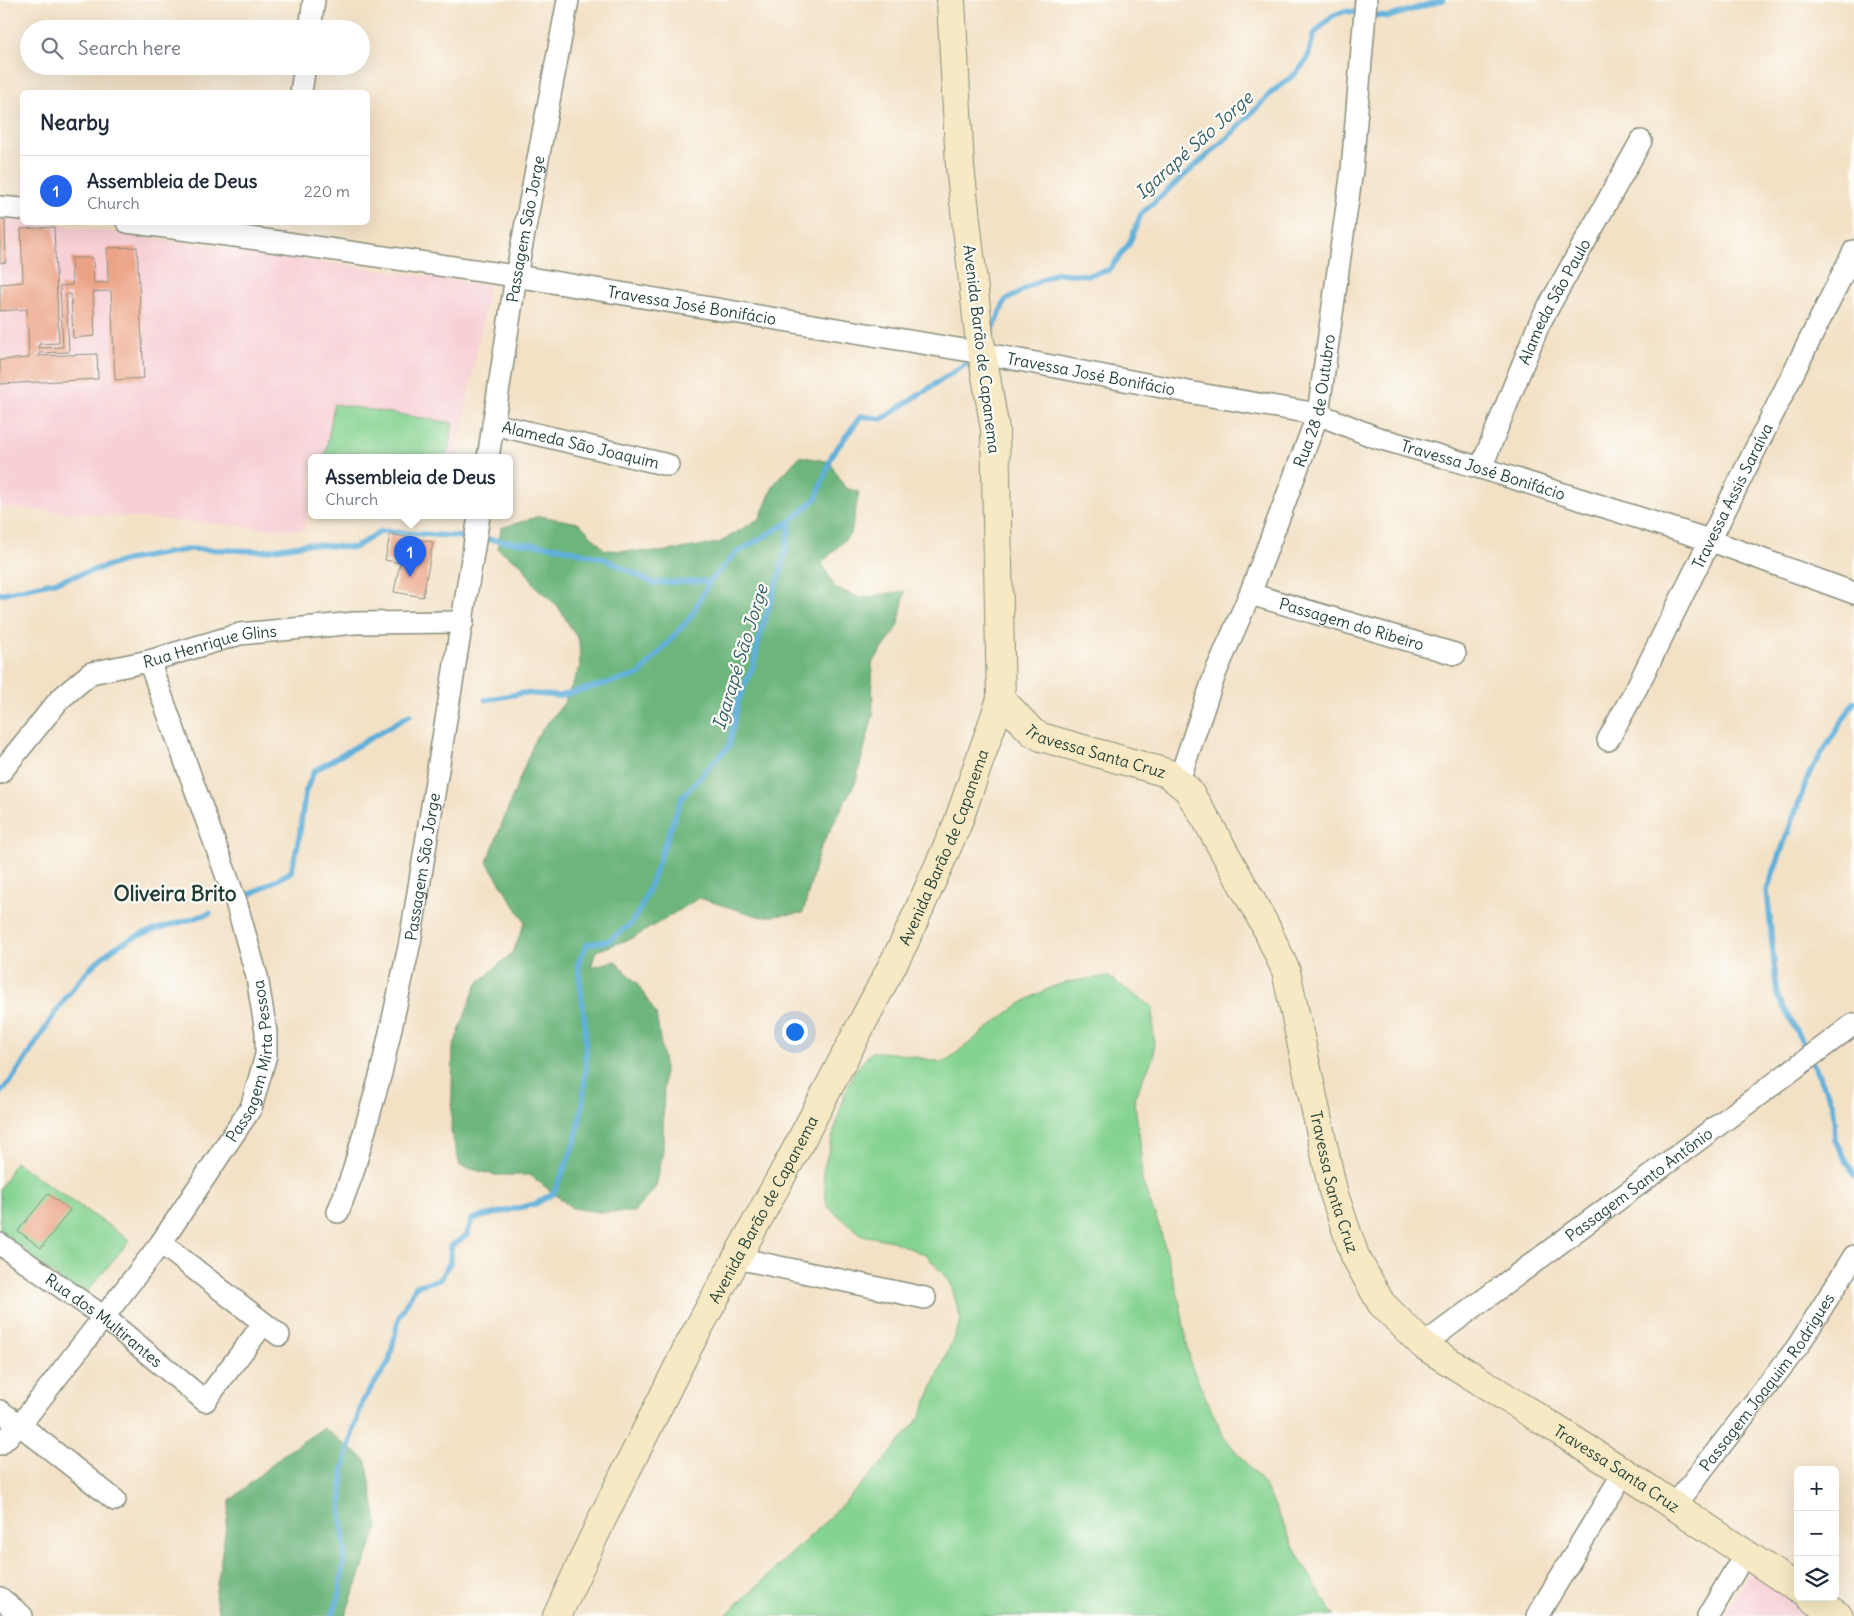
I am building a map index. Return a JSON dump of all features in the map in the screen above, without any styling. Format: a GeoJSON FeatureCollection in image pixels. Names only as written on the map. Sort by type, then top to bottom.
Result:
{"type":"FeatureCollection","features":[{"type":"Feature","properties":{"kind":"street"},"geometry":{"type":"LineString","coordinates":[[311,20],[314,0]]}},
{"type":"Feature","properties":{"kind":"street","name":"Passagem São Jorge"},"geometry":{"type":"LineString","coordinates":[[489,454],[516,276],[568,0]]}},
{"type":"Feature","properties":{"kind":"street","name":"Avenida Barão de Capanema"},"geometry":{"type":"LineString","coordinates":[[557,1616],[603,1517],[687,1349],[798,1146],[904,943],[957,825],[1001,699],[995,430],[982,353],[960,166],[951,0]]}},
{"type":"Feature","properties":{"kind":"street","name":"Rua 28 de Outubro"},"geometry":{"type":"LineString","coordinates":[[1179,780],[1215,674],[1250,594],[1318,414],[1342,253],[1352,170],[1366,0]]}},
{"type":"Feature","properties":{"kind":"street"},"geometry":{"type":"LineString","coordinates":[[301,90],[304,75]]}},
{"type":"Feature","properties":{"kind":"street","name":"Alameda São Paulo"},"geometry":{"type":"LineString","coordinates":[[1481,468],[1540,324],[1641,141]]}},
{"type":"Feature","properties":{"kind":"street"},"geometry":{"type":"LineString","coordinates":[[0,207],[20,210]]}},
{"type":"Feature","properties":{"kind":"street","name":"Travessa José Bonifácio"},"geometry":{"type":"LineString","coordinates":[[173,225],[281,232],[516,276],[982,353],[1199,394],[1318,414],[1375,437],[1481,468],[1709,540],[1854,593]]}},
{"type":"Feature","properties":{"kind":"street","name":"Travessa Assis Saraíva"},"geometry":{"type":"LineString","coordinates":[[1608,740],[1637,687],[1854,251]]}},
{"type":"Feature","properties":{"kind":"street","name":"Alameda São Joaquim"},"geometry":{"type":"LineString","coordinates":[[493,424],[668,465]]}},
{"type":"Feature","properties":{"kind":"street","name":"Passagem São Jorge"},"geometry":{"type":"LineString","coordinates":[[338,1212],[353,1172],[381,1073],[410,942],[479,519]]}},
{"type":"Feature","properties":{"kind":"street","name":"Passagem do Ribeiro"},"geometry":{"type":"LineString","coordinates":[[1250,594],[1455,654]]}},
{"type":"Feature","properties":{"kind":"street","name":"Rua Henrique Glins"},"geometry":{"type":"LineString","coordinates":[[0,773],[60,699],[91,673],[149,661],[240,634],[355,623],[463,622]]}},
{"type":"Feature","properties":{"kind":"street","name":"Passagem Mirta Pessoa"},"geometry":{"type":"LineString","coordinates":[[0,1444],[20,1425],[161,1243],[250,1108],[266,1055],[266,1032],[257,977],[234,894],[149,661]]}},
{"type":"Feature","properties":{"kind":"street","name":"Travessa Santa Cruz"},"geometry":{"type":"LineString","coordinates":[[1001,699],[1032,732],[1049,741],[1157,770],[1179,780],[1187,789],[1238,875],[1286,971],[1333,1191],[1358,1264],[1381,1303],[1423,1345],[1624,1472],[1744,1555],[1794,1586]]}},
{"type":"Feature","properties":{"kind":"street","name":"Passagem Santo Antônio"},"geometry":{"type":"LineString","coordinates":[[1423,1345],[1854,1024]]}},
{"type":"Feature","properties":{"kind":"street","name":"Rua dos Multirantes"},"geometry":{"type":"LineString","coordinates":[[1,1246],[104,1318],[206,1401],[271,1329],[161,1243]]}},
{"type":"Feature","properties":{"kind":"street","name":"Passagem Joaquim Rodrigues"},"geometry":{"type":"LineString","coordinates":[[1674,1506],[1798,1346],[1854,1256]]}},
{"type":"Feature","properties":{"kind":"street"},"geometry":{"type":"LineString","coordinates":[[737,1258],[925,1298]]}},
{"type":"Feature","properties":{"kind":"street"},"geometry":{"type":"LineString","coordinates":[[0,1412],[20,1425],[115,1500]]}},
{"type":"Feature","properties":{"kind":"street"},"geometry":{"type":"LineString","coordinates":[[1537,1616],[1624,1472]]}},
{"type":"Feature","properties":{"kind":"street"},"geometry":{"type":"LineString","coordinates":[[1708,1616],[1744,1555]]}},
{"type":"Feature","properties":{"kind":"street"},"geometry":{"type":"LineString","coordinates":[[0,1598],[22,1616]]}},
{"type":"Feature","properties":{"kind":"street"},"geometry":{"type":"LineString","coordinates":[[1816,1601],[1839,1616]]}},
{"type":"Feature","properties":{"kind":"shaded area"},"geometry":{"type":"Polygon","coordinates":[[[0,217],[20,219],[20,225],[61,225],[489,285],[458,454],[308,454],[308,501],[304,531],[0,507],[0,217]]]}},
{"type":"Feature","properties":{"kind":"shaded area"},"geometry":{"type":"Polygon","coordinates":[[[1752,1567],[1794,1595],[1794,1601],[1803,1601],[1825,1616],[1724,1616],[1752,1567]]]}},
{"type":"Feature","properties":{"kind":"green space"},"geometry":{"type":"Polygon","coordinates":[[[334,404],[453,423],[448,454],[326,454],[334,404]]]}},
{"type":"Feature","properties":{"kind":"green space"},"geometry":{"type":"Polygon","coordinates":[[[800,456],[830,462],[845,488],[859,492],[851,534],[822,563],[835,588],[861,598],[905,591],[898,627],[872,664],[873,715],[856,781],[819,851],[803,913],[761,917],[699,898],[633,938],[596,951],[591,967],[615,961],[636,982],[656,1014],[664,1064],[663,1152],[656,1187],[634,1212],[599,1212],[572,1208],[530,1175],[494,1175],[460,1166],[451,1131],[453,1048],[476,985],[513,952],[525,922],[487,862],[536,737],[564,703],[580,667],[579,641],[557,605],[537,588],[522,565],[498,549],[501,528],[540,516],[579,523],[605,550],[660,552],[719,543],[760,518],[774,484],[800,456]]]}},
{"type":"Feature","properties":{"kind":"green space"},"geometry":{"type":"Polygon","coordinates":[[[1107,976],[1153,1007],[1154,1056],[1134,1098],[1140,1141],[1142,1181],[1159,1226],[1179,1299],[1191,1365],[1224,1437],[1266,1487],[1296,1552],[1334,1616],[725,1616],[824,1523],[884,1461],[920,1417],[961,1320],[950,1282],[926,1255],[892,1241],[862,1235],[827,1206],[823,1171],[844,1096],[854,1072],[871,1052],[899,1054],[944,1062],[1021,1003],[1035,995],[1064,983],[1107,976]]]}},
{"type":"Feature","properties":{"kind":"green space"},"geometry":{"type":"Polygon","coordinates":[[[15,1162],[130,1240],[82,1298],[0,1230],[0,1189],[15,1162]]]}},
{"type":"Feature","properties":{"kind":"green space"},"geometry":{"type":"Polygon","coordinates":[[[323,1428],[366,1460],[378,1527],[345,1616],[219,1616],[215,1597],[230,1501],[281,1456],[323,1428]]]}},
{"type":"Feature","properties":{"kind":"building"},"geometry":{"type":"Polygon","coordinates":[[[5,220],[6,262],[0,263],[0,221],[5,220]]]}},
{"type":"Feature","properties":{"kind":"building"},"geometry":{"type":"Polygon","coordinates":[[[54,227],[59,343],[39,344],[39,348],[63,347],[60,286],[72,285],[71,258],[93,258],[94,283],[108,282],[107,248],[137,247],[144,378],[115,380],[111,291],[93,292],[95,336],[73,338],[71,294],[66,294],[69,352],[39,353],[38,356],[97,354],[98,379],[0,384],[0,360],[29,358],[27,309],[0,311],[0,284],[23,282],[21,229],[54,227]]]}},
{"type":"Feature","properties":{"kind":"building"},"geometry":{"type":"Polygon","coordinates":[[[390,534],[433,542],[423,597],[394,592],[400,563],[385,560],[390,534]]]}},
{"type":"Feature","properties":{"kind":"building"},"geometry":{"type":"Polygon","coordinates":[[[48,1194],[70,1210],[41,1248],[18,1231],[48,1194]]]}},
{"type":"Feature","properties":{"kind":"waterway","name":"Igarapé São Jorge"},"geometry":{"type":"LineString","coordinates":[[1369,14],[1388,17],[1443,0]]}},
{"type":"Feature","properties":{"kind":"waterway","name":"Igarapé São Jorge"},"geometry":{"type":"LineString","coordinates":[[990,336],[1005,301],[1033,284],[1056,273],[1088,275],[1109,270],[1129,244],[1141,214],[1230,135],[1272,92],[1296,73],[1307,60],[1314,34],[1332,16],[1345,11],[1360,13]]}},
{"type":"Feature","properties":{"kind":"waterway","name":"Igarapé São Jorge"},"geometry":{"type":"LineString","coordinates":[[332,1616],[339,1597],[345,1550],[341,1513],[343,1472],[363,1400],[389,1362],[399,1317],[416,1286],[441,1279],[450,1262],[451,1246],[467,1235],[472,1219],[535,1204],[554,1193],[575,1143],[583,1103],[586,1065],[585,1024],[578,963],[587,944],[608,941],[630,925],[641,908],[682,797],[729,746],[738,702],[753,666],[762,628],[781,571],[791,521],[816,499],[832,455],[861,416],[882,419],[975,358]]}},
{"type":"Feature","properties":{"kind":"waterway"},"geometry":{"type":"LineString","coordinates":[[485,539],[558,547],[605,559],[653,583],[710,581],[736,553],[791,521]]}},
{"type":"Feature","properties":{"kind":"waterway"},"geometry":{"type":"LineString","coordinates":[[0,594],[58,581],[127,560],[191,549],[262,551],[307,544],[354,548],[381,531],[464,537]]}},
{"type":"Feature","properties":{"kind":"waterway"},"geometry":{"type":"LineString","coordinates":[[485,700],[523,693],[559,696],[639,675],[690,618],[710,581]]}},
{"type":"Feature","properties":{"kind":"waterway"},"geometry":{"type":"LineString","coordinates":[[1808,1053],[1777,995],[1767,890],[1809,774],[1854,702]]}},
{"type":"Feature","properties":{"kind":"waterway"},"geometry":{"type":"LineString","coordinates":[[240,900],[291,872],[299,839],[305,793],[314,771],[410,715]]}},
{"type":"Feature","properties":{"kind":"waterway"},"geometry":{"type":"LineString","coordinates":[[0,1093],[13,1078],[71,991],[98,961],[124,942],[160,928],[210,913]]}},
{"type":"Feature","properties":{"kind":"waterway"},"geometry":{"type":"LineString","coordinates":[[1812,1062],[1833,1104],[1835,1140],[1854,1175]]}},
{"type":"Feature","properties":{"kind":"place","name":"Assembleia de Deus"},"geometry":{"type":"Point","coordinates":[410,577]}},
{"type":"Feature","properties":{"kind":"district","name":"Oliveira Brito"},"geometry":{"type":"Point","coordinates":[175,893]}}]}
